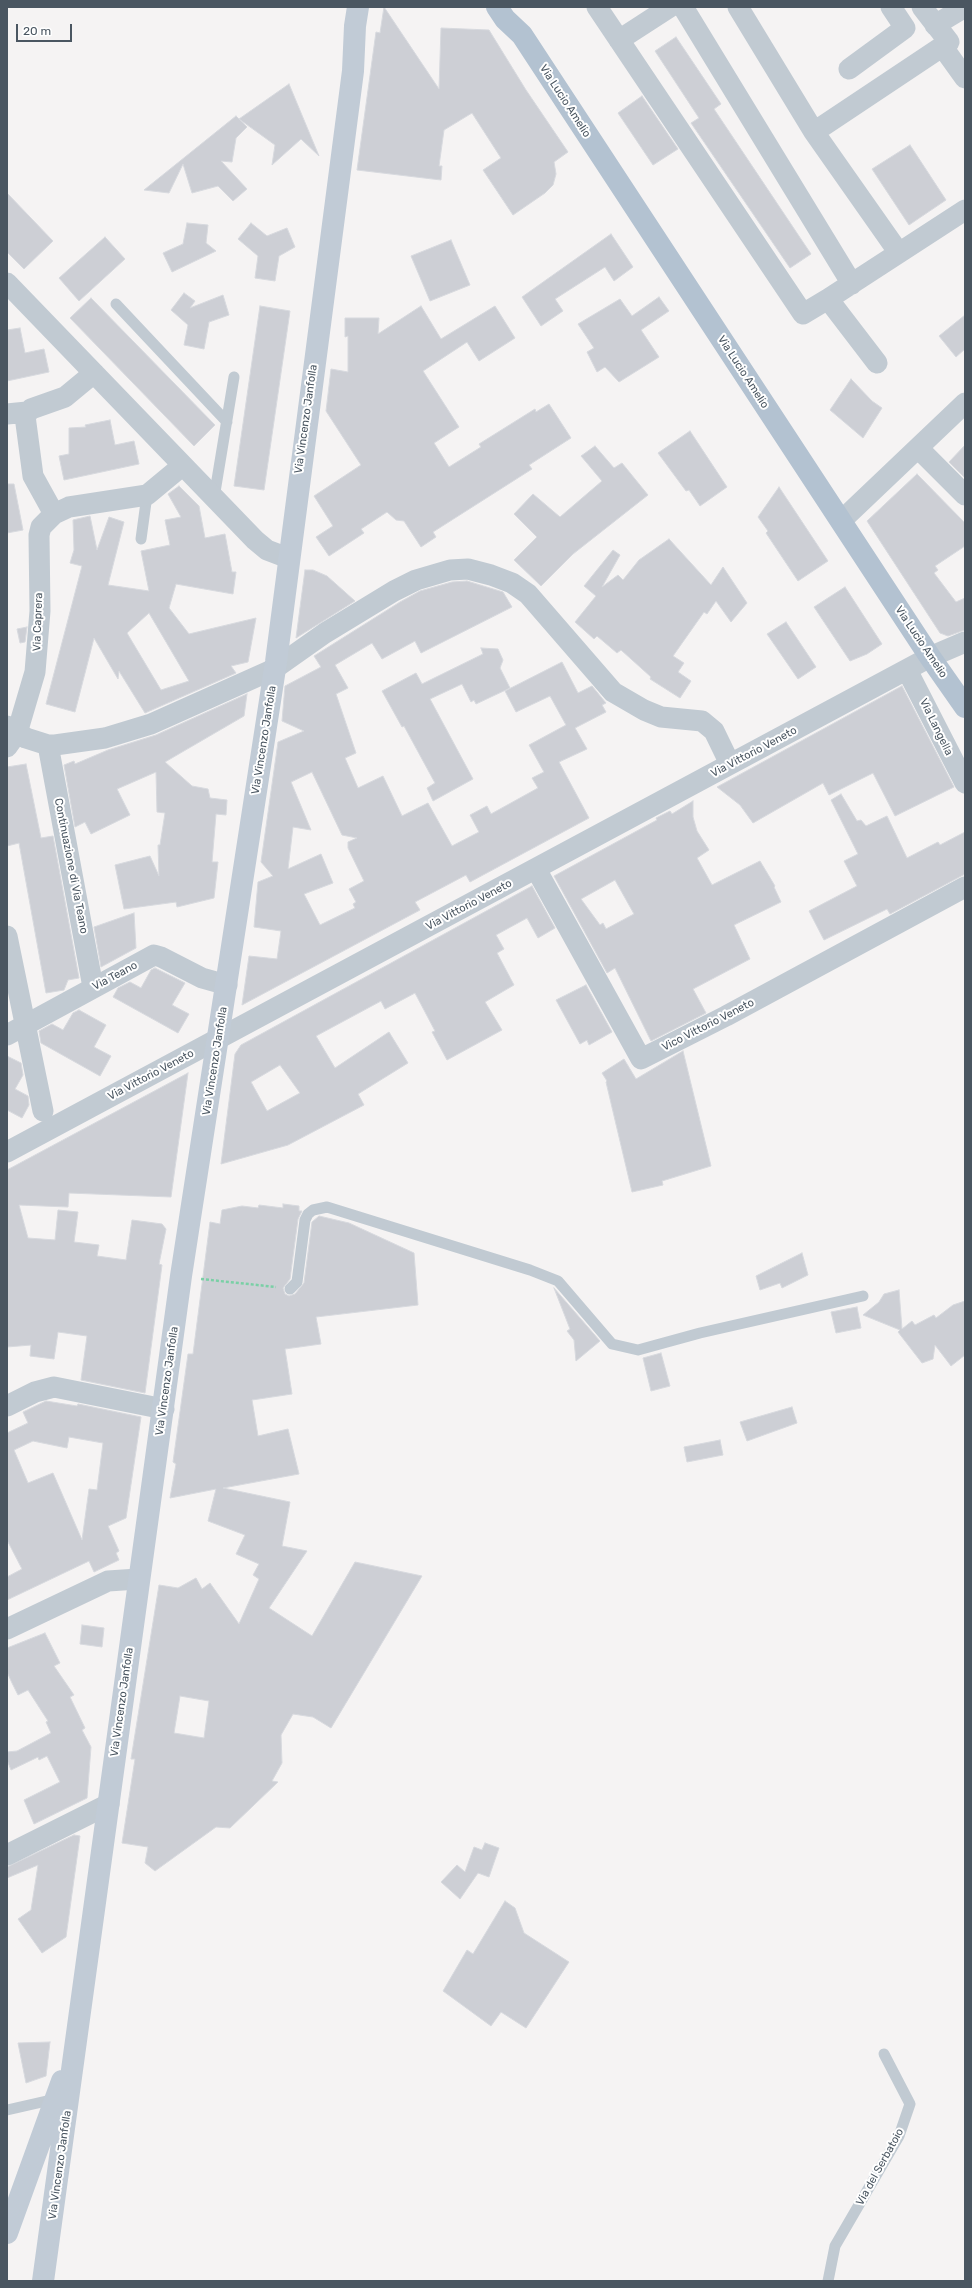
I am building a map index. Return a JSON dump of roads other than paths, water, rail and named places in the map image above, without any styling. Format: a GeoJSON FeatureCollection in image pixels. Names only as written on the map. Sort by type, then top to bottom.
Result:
{"type":"FeatureCollection","features":[{"type":"Feature","properties":{"kind":"main road","name":"Via Vincenzo Janfolla"},"geometry":{"type":"LineString","coordinates":[[43,2281],[109,1804],[138,1579],[164,1409],[181,1276],[274,669],[353,71],[355,26],[358,7]]}},
{"type":"Feature","properties":{"kind":"main road","name":"Via Vincenzo Janfolla"},"geometry":{"type":"LineString","coordinates":[[353,71],[365,30],[369,7]]}},
{"type":"Feature","properties":{"kind":"main road"},"geometry":{"type":"LineString","coordinates":[[497,7],[505,19],[522,35]]}},
{"type":"Feature","properties":{"kind":"main road"},"geometry":{"type":"LineString","coordinates":[[512,7],[520,22],[522,35]]}},
{"type":"Feature","properties":{"kind":"main road","name":"Via Lucio Amelio"},"geometry":{"type":"LineString","coordinates":[[522,35],[930,657],[965,707]]}},
{"type":"Feature","properties":{"kind":"main road","name":"Via Vincenzo Janfolla"},"geometry":{"type":"LineString","coordinates":[[7,2233],[74,2050]]}},
{"type":"Feature","properties":{"kind":"street"},"geometry":{"type":"LineString","coordinates":[[597,7],[803,314],[852,284],[965,210]]}},
{"type":"Feature","properties":{"kind":"street"},"geometry":{"type":"LineString","coordinates":[[619,40],[670,7]]}},
{"type":"Feature","properties":{"kind":"street"},"geometry":{"type":"LineString","coordinates":[[683,7],[852,284]]}},
{"type":"Feature","properties":{"kind":"street"},"geometry":{"type":"LineString","coordinates":[[738,7],[814,132],[899,253]]}},
{"type":"Feature","properties":{"kind":"street"},"geometry":{"type":"LineString","coordinates":[[849,69],[905,28],[891,7]]}},
{"type":"Feature","properties":{"kind":"street"},"geometry":{"type":"LineString","coordinates":[[814,132],[949,42],[922,7]]}},
{"type":"Feature","properties":{"kind":"street"},"geometry":{"type":"LineString","coordinates":[[935,25],[965,7]]}},
{"type":"Feature","properties":{"kind":"street"},"geometry":{"type":"LineString","coordinates":[[942,46],[965,78]]}},
{"type":"Feature","properties":{"kind":"street"},"geometry":{"type":"LineString","coordinates":[[11,293],[94,373],[255,540],[267,550],[288,558]]}},
{"type":"Feature","properties":{"kind":"street"},"geometry":{"type":"LineString","coordinates":[[828,299],[877,363]]}},
{"type":"Feature","properties":{"kind":"street"},"geometry":{"type":"LineString","coordinates":[[17,413],[66,398],[94,373]]}},
{"type":"Feature","properties":{"kind":"street"},"geometry":{"type":"LineString","coordinates":[[841,521],[965,403]]}},
{"type":"Feature","properties":{"kind":"street"},"geometry":{"type":"LineString","coordinates":[[17,413],[25,420],[33,476],[54,514]]}},
{"type":"Feature","properties":{"kind":"street"},"geometry":{"type":"LineString","coordinates":[[918,448],[965,495]]}},
{"type":"Feature","properties":{"kind":"street"},"geometry":{"type":"LineString","coordinates":[[147,495],[182,466]]}},
{"type":"Feature","properties":{"kind":"street","name":"Via Caprera"},"geometry":{"type":"LineString","coordinates":[[14,736],[35,672],[38,653],[40,611],[39,535],[41,528],[54,514],[69,507],[147,495]]}},
{"type":"Feature","properties":{"kind":"street"},"geometry":{"type":"LineString","coordinates":[[14,736],[48,745],[105,738],[136,729],[182,711],[274,669],[325,633],[394,590],[416,580],[450,570],[468,569],[491,574],[512,583],[528,594],[612,692],[644,710],[661,717],[702,721],[714,731],[730,764]]}},
{"type":"Feature","properties":{"kind":"street","name":"Via Vittorio Veneto"},"geometry":{"type":"LineString","coordinates":[[7,1152],[930,657],[965,642]]}},
{"type":"Feature","properties":{"kind":"street","name":"Via Langella"},"geometry":{"type":"LineString","coordinates":[[907,670],[965,783]]}},
{"type":"Feature","properties":{"kind":"street","name":"Continuazione di Via Teano"},"geometry":{"type":"LineString","coordinates":[[48,745],[93,987]]}},
{"type":"Feature","properties":{"kind":"street","name":"Vico Vittorio Veneto"},"geometry":{"type":"LineString","coordinates":[[536,869],[641,1059],[726,1016],[965,887]]}},
{"type":"Feature","properties":{"kind":"street"},"geometry":{"type":"LineString","coordinates":[[7,936],[43,1111]]}},
{"type":"Feature","properties":{"kind":"street","name":"Via Teano"},"geometry":{"type":"LineString","coordinates":[[7,1035],[154,955],[161,957],[202,978],[226,985]]}},
{"type":"Feature","properties":{"kind":"street"},"geometry":{"type":"LineString","coordinates":[[7,1406],[35,1392],[54,1387],[164,1409]]}},
{"type":"Feature","properties":{"kind":"street"},"geometry":{"type":"LineString","coordinates":[[7,1629],[108,1581],[138,1579]]}},
{"type":"Feature","properties":{"kind":"street"},"geometry":{"type":"LineString","coordinates":[[7,1854],[109,1804]]}},
{"type":"Feature","properties":{"kind":"lane"},"geometry":{"type":"LineString","coordinates":[[116,304],[227,422]]}},
{"type":"Feature","properties":{"kind":"lane"},"geometry":{"type":"LineString","coordinates":[[214,498],[234,378]]}},
{"type":"Feature","properties":{"kind":"lane"},"geometry":{"type":"LineString","coordinates":[[142,539],[147,495]]}},
{"type":"Feature","properties":{"kind":"lane"},"geometry":{"type":"LineString","coordinates":[[290,1289],[297,1282],[305,1220],[308,1214],[313,1210],[327,1207],[530,1270],[558,1281],[612,1344],[638,1350],[700,1333],[863,1296]]}},
{"type":"Feature","properties":{"kind":"lane","name":"Via del Serbatoio"},"geometry":{"type":"LineString","coordinates":[[828,2281],[835,2246],[899,2136],[910,2104],[884,2054]]}},
{"type":"Feature","properties":{"kind":"lane"},"geometry":{"type":"LineString","coordinates":[[7,2110],[51,2100],[56,2096]]}}]}
